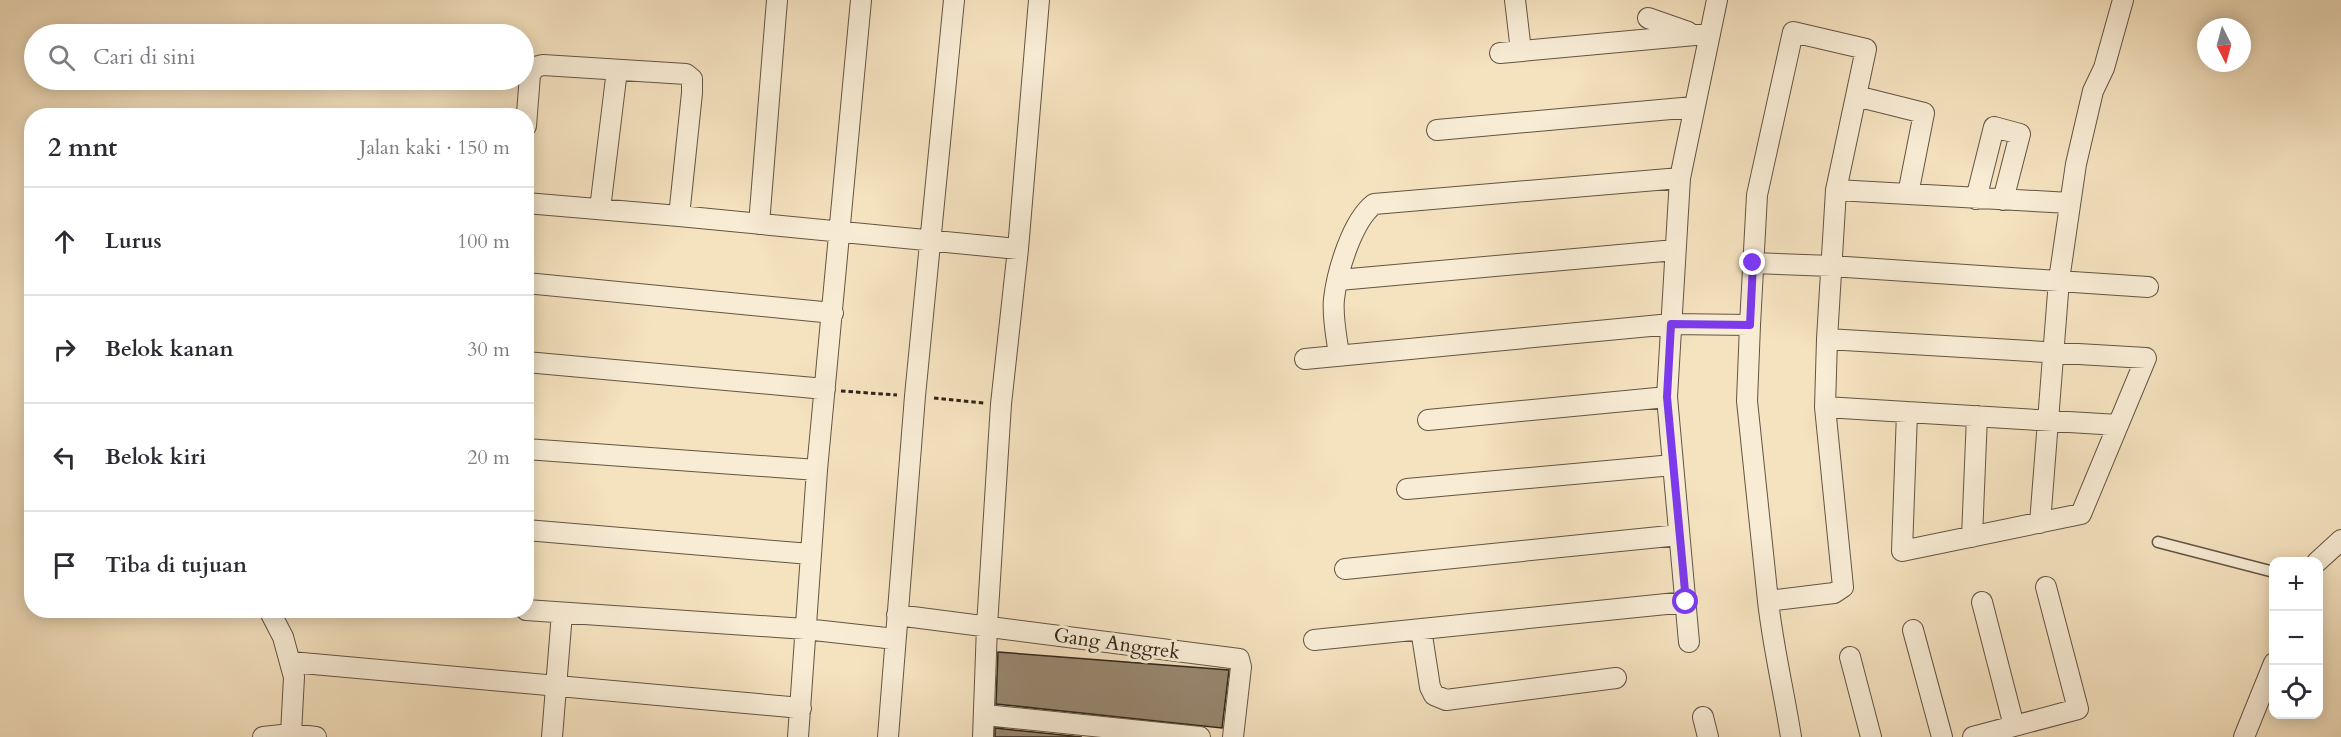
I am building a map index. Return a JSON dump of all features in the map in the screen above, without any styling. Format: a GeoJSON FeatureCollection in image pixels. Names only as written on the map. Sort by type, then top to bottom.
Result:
{"type":"FeatureCollection","features":[{"type":"Feature","properties":{"kind":"street"},"geometry":{"type":"LineString","coordinates":[[759,224],[777,0]]}},
{"type":"Feature","properties":{"kind":"street"},"geometry":{"type":"LineString","coordinates":[[798,737],[817,470],[861,0]]}},
{"type":"Feature","properties":{"kind":"street"},"geometry":{"type":"LineString","coordinates":[[888,737],[930,240],[954,0]]}},
{"type":"Feature","properties":{"kind":"street"},"geometry":{"type":"LineString","coordinates":[[983,737],[987,626],[1001,404],[1018,249],[1039,0]]}},
{"type":"Feature","properties":{"kind":"street"},"geometry":{"type":"LineString","coordinates":[[1515,0],[1521,51]]}},
{"type":"Feature","properties":{"kind":"street"},"geometry":{"type":"LineString","coordinates":[[1689,642],[1667,397],[1680,178],[1693,107],[1702,35],[1717,0]]}},
{"type":"Feature","properties":{"kind":"street"},"geometry":{"type":"LineString","coordinates":[[2040,523],[2060,280],[2070,203],[2093,90],[2104,68],[2123,0]]}},
{"type":"Feature","properties":{"kind":"street"},"geometry":{"type":"LineString","coordinates":[[1639,40],[1649,9],[1702,35]]}},
{"type":"Feature","properties":{"kind":"street"},"geometry":{"type":"LineString","coordinates":[[1768,601],[1834,593],[1843,587],[1825,407],[1827,339],[1836,190],[1866,49],[1793,32],[1757,195],[1747,401],[1770,625],[1791,737]]}},
{"type":"Feature","properties":{"kind":"street"},"geometry":{"type":"LineString","coordinates":[[1500,53],[1702,35]]}},
{"type":"Feature","properties":{"kind":"street"},"geometry":{"type":"LineString","coordinates":[[534,69],[543,65],[686,74],[692,79],[679,216]]}},
{"type":"Feature","properties":{"kind":"street"},"geometry":{"type":"LineString","coordinates":[[600,209],[617,70]]}},
{"type":"Feature","properties":{"kind":"street"},"geometry":{"type":"LineString","coordinates":[[527,108],[529,90]]}},
{"type":"Feature","properties":{"kind":"street"},"geometry":{"type":"LineString","coordinates":[[1856,96],[1924,113],[1908,194]]}},
{"type":"Feature","properties":{"kind":"street"},"geometry":{"type":"LineString","coordinates":[[1437,130],[1693,107]]}},
{"type":"Feature","properties":{"kind":"street"},"geometry":{"type":"LineString","coordinates":[[1976,199],[1994,128],[2020,134],[2003,200]]}},
{"type":"Feature","properties":{"kind":"street"},"geometry":{"type":"LineString","coordinates":[[1339,356],[1334,300],[1338,280],[1349,242],[1366,210],[1374,204],[1680,178]]}},
{"type":"Feature","properties":{"kind":"street"},"geometry":{"type":"LineString","coordinates":[[1836,190],[2070,203]]}},
{"type":"Feature","properties":{"kind":"street"},"geometry":{"type":"LineString","coordinates":[[534,204],[1018,249]]}},
{"type":"Feature","properties":{"kind":"street"},"geometry":{"type":"LineString","coordinates":[[1338,280],[1675,250]]}},
{"type":"Feature","properties":{"kind":"street"},"geometry":{"type":"LineString","coordinates":[[1753,263],[2148,287]]}},
{"type":"Feature","properties":{"kind":"street"},"geometry":{"type":"LineString","coordinates":[[534,284],[833,312]]}},
{"type":"Feature","properties":{"kind":"street"},"geometry":{"type":"LineString","coordinates":[[1305,359],[1671,324],[1750,325]]}},
{"type":"Feature","properties":{"kind":"street"},"geometry":{"type":"LineString","coordinates":[[1827,339],[2146,358],[2080,514],[1902,551],[1907,412]]}},
{"type":"Feature","properties":{"kind":"street"},"geometry":{"type":"LineString","coordinates":[[534,363],[825,389]]}},
{"type":"Feature","properties":{"kind":"street"},"geometry":{"type":"LineString","coordinates":[[1428,420],[1667,397]]}},
{"type":"Feature","properties":{"kind":"street"},"geometry":{"type":"LineString","coordinates":[[1825,407],[2118,424]]}},
{"type":"Feature","properties":{"kind":"street"},"geometry":{"type":"LineString","coordinates":[[1972,537],[1977,416]]}},
{"type":"Feature","properties":{"kind":"street"},"geometry":{"type":"LineString","coordinates":[[534,450],[817,470]]}},
{"type":"Feature","properties":{"kind":"street"},"geometry":{"type":"LineString","coordinates":[[1407,489],[1672,465]]}},
{"type":"Feature","properties":{"kind":"street"},"geometry":{"type":"LineString","coordinates":[[534,531],[810,554]]}},
{"type":"Feature","properties":{"kind":"street"},"geometry":{"type":"LineString","coordinates":[[1345,569],[1679,535]]}},
{"type":"Feature","properties":{"kind":"street"},"geometry":{"type":"LineString","coordinates":[[2322,557],[2341,540]]}},
{"type":"Feature","properties":{"kind":"street"},"geometry":{"type":"LineString","coordinates":[[1973,737],[2078,709],[2046,587]]}},
{"type":"Feature","properties":{"kind":"street"},"geometry":{"type":"LineString","coordinates":[[1314,640],[1686,602]]}},
{"type":"Feature","properties":{"kind":"street"},"geometry":{"type":"LineString","coordinates":[[1982,602],[2014,726]]}},
{"type":"Feature","properties":{"kind":"street"},"geometry":{"type":"LineString","coordinates":[[534,610],[805,629],[895,639]]}},
{"type":"Feature","properties":{"kind":"street"},"geometry":{"type":"LineString","coordinates":[[552,737],[562,612]]}},
{"type":"Feature","properties":{"kind":"street"},"geometry":{"type":"LineString","coordinates":[[897,615],[987,626]]}},
{"type":"Feature","properties":{"kind":"street"},"geometry":{"type":"LineString","coordinates":[[272,618],[282,637],[294,677],[291,734]]}},
{"type":"Feature","properties":{"kind":"street","name":"Gang Anggrek"},"geometry":{"type":"LineString","coordinates":[[987,626],[1239,659],[1241,667],[1233,737]]}},
{"type":"Feature","properties":{"kind":"street"},"geometry":{"type":"LineString","coordinates":[[1421,629],[1430,687],[1434,695],[1446,700],[1616,678]]}},
{"type":"Feature","properties":{"kind":"street"},"geometry":{"type":"LineString","coordinates":[[1913,630],[1942,737]]}},
{"type":"Feature","properties":{"kind":"street"},"geometry":{"type":"LineString","coordinates":[[1850,657],[1871,737]]}},
{"type":"Feature","properties":{"kind":"street"},"geometry":{"type":"LineString","coordinates":[[291,662],[801,708]]}},
{"type":"Feature","properties":{"kind":"street"},"geometry":{"type":"LineString","coordinates":[[2244,737],[2273,665]]}},
{"type":"Feature","properties":{"kind":"street"},"geometry":{"type":"LineString","coordinates":[[985,715],[1200,737]]}},
{"type":"Feature","properties":{"kind":"street"},"geometry":{"type":"LineString","coordinates":[[1703,717],[1708,737]]}},
{"type":"Feature","properties":{"kind":"street"},"geometry":{"type":"LineString","coordinates":[[262,737],[291,734],[316,737]]}},
{"type":"Feature","properties":{"kind":"lane"},"geometry":{"type":"LineString","coordinates":[[2158,542],[2269,571]]}},
{"type":"Feature","properties":{"kind":"building"},"geometry":{"type":"Polygon","coordinates":[[[998,652],[1229,670],[1222,728],[996,704],[998,652]]]}},
{"type":"Feature","properties":{"kind":"building"},"geometry":{"type":"Polygon","coordinates":[[[995,728],[1082,737],[995,737],[995,728]]]}},
{"type":"Feature","properties":{"kind":"route"},"geometry":{"type":"LineString","coordinates":[[1686,602],[1667,397],[1671,324],[1750,325],[1753,263]]}}]}
